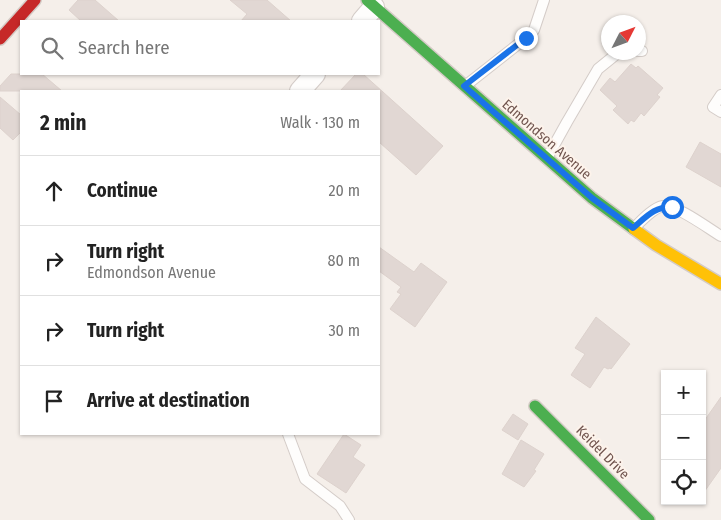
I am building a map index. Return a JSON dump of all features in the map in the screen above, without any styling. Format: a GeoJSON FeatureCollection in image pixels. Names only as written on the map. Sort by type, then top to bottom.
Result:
{"type":"FeatureCollection","features":[{"type":"Feature","properties":{"kind":"main road"},"geometry":{"type":"LineString","coordinates":[[0,39],[35,0]]}},
{"type":"Feature","properties":{"kind":"main road","name":"Edmondson Avenue"},"geometry":{"type":"LineString","coordinates":[[368,9],[464,86],[592,198],[633,228],[721,284]]}},
{"type":"Feature","properties":{"kind":"main road","name":"Keidel Drive"},"geometry":{"type":"LineString","coordinates":[[534,406],[650,520]]}},
{"type":"Feature","properties":{"kind":"street"},"geometry":{"type":"LineString","coordinates":[[301,90],[314,75]]}},
{"type":"Feature","properties":{"kind":"lane"},"geometry":{"type":"LineString","coordinates":[[464,86],[534,30],[544,0]]}},
{"type":"Feature","properties":{"kind":"lane"},"geometry":{"type":"LineString","coordinates":[[547,159],[598,69],[609,60]]}},
{"type":"Feature","properties":{"kind":"lane"},"geometry":{"type":"LineString","coordinates":[[721,95],[713,107],[721,112]]}},
{"type":"Feature","properties":{"kind":"lane"},"geometry":{"type":"LineString","coordinates":[[633,228],[662,206],[672,207],[721,236]]}},
{"type":"Feature","properties":{"kind":"lane"},"geometry":{"type":"LineString","coordinates":[[288,435],[305,479],[340,506],[349,520]]}},
{"type":"Feature","properties":{"kind":"building"},"geometry":{"type":"Polygon","coordinates":[[[78,0],[95,0],[118,20],[80,20],[69,10],[78,0]]]}},
{"type":"Feature","properties":{"kind":"building"},"geometry":{"type":"Polygon","coordinates":[[[230,0],[267,0],[290,20],[242,20],[247,14],[230,0]]]}},
{"type":"Feature","properties":{"kind":"building"},"geometry":{"type":"Polygon","coordinates":[[[631,64],[636,68],[638,66],[663,88],[657,95],[660,97],[644,116],[641,113],[634,122],[631,120],[628,124],[613,110],[617,106],[600,90],[610,78],[615,82],[631,64]]]}},
{"type":"Feature","properties":{"kind":"building"},"geometry":{"type":"Polygon","coordinates":[[[11,74],[43,75],[61,90],[0,91],[0,86],[11,74]]]}},
{"type":"Feature","properties":{"kind":"building"},"geometry":{"type":"Polygon","coordinates":[[[355,75],[364,75],[443,146],[416,175],[380,143],[380,90],[341,90],[355,75]]]}},
{"type":"Feature","properties":{"kind":"building"},"geometry":{"type":"Polygon","coordinates":[[[0,97],[20,114],[20,133],[13,140],[0,128],[0,97]]]}},
{"type":"Feature","properties":{"kind":"building"},"geometry":{"type":"Polygon","coordinates":[[[700,142],[721,154],[721,187],[686,167],[700,142]]]}},
{"type":"Feature","properties":{"kind":"building"},"geometry":{"type":"Polygon","coordinates":[[[380,248],[414,272],[421,263],[447,282],[415,327],[390,309],[401,294],[397,292],[401,287],[380,272],[380,248]]]}},
{"type":"Feature","properties":{"kind":"building"},"geometry":{"type":"Polygon","coordinates":[[[596,317],[630,344],[611,369],[604,367],[590,388],[571,375],[585,354],[575,348],[596,317]]]}},
{"type":"Feature","properties":{"kind":"building"},"geometry":{"type":"Polygon","coordinates":[[[721,397],[721,468],[706,489],[706,460],[706,418],[721,397]]]}},
{"type":"Feature","properties":{"kind":"building"},"geometry":{"type":"Polygon","coordinates":[[[513,414],[528,424],[518,440],[502,430],[513,414]]]}},
{"type":"Feature","properties":{"kind":"building"},"geometry":{"type":"Polygon","coordinates":[[[343,435],[361,445],[353,457],[365,465],[346,493],[317,474],[343,435]]]}},
{"type":"Feature","properties":{"kind":"building"},"geometry":{"type":"Polygon","coordinates":[[[521,440],[544,454],[534,470],[536,471],[524,487],[502,474],[521,440]]]}},
{"type":"Feature","properties":{"kind":"traffic: fast"},"geometry":{"type":"LineString","coordinates":[[367,0],[592,198],[634,229]]}},
{"type":"Feature","properties":{"kind":"traffic: fast"},"geometry":{"type":"LineString","coordinates":[[535,406],[649,520]]}},
{"type":"Feature","properties":{"kind":"traffic: slow"},"geometry":{"type":"LineString","coordinates":[[634,229],[656,245],[721,284]]}},
{"type":"Feature","properties":{"kind":"traffic: jam"},"geometry":{"type":"LineString","coordinates":[[0,39],[35,0]]}},
{"type":"Feature","properties":{"kind":"route"},"geometry":{"type":"LineString","coordinates":[[526,38],[464,86],[592,198],[633,228],[662,206],[672,207]]}}]}
